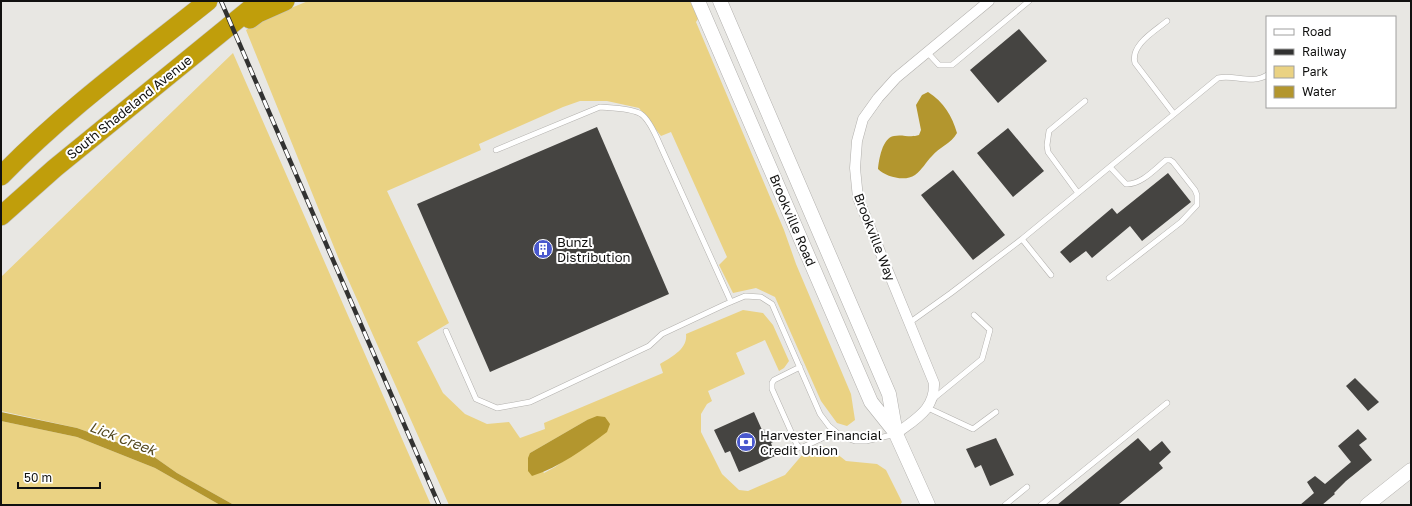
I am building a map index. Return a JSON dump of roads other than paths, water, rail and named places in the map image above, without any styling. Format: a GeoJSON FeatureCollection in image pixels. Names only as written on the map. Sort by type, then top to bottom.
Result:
{"type":"FeatureCollection","features":[{"type":"Feature","properties":{"kind":"highway"},"geometry":{"type":"LineString","coordinates":[[155,43],[197,1]]}},
{"type":"Feature","properties":{"kind":"highway"},"geometry":{"type":"LineString","coordinates":[[1,176],[58,123],[208,1]]}},
{"type":"Feature","properties":{"kind":"highway","name":"South Shadeland Avenue"},"geometry":{"type":"LineString","coordinates":[[1,216],[55,168],[260,1]]}},
{"type":"Feature","properties":{"kind":"highway"},"geometry":{"type":"LineString","coordinates":[[185,62],[258,13],[285,1]]}},
{"type":"Feature","properties":{"kind":"main road","name":"Brookville Road"},"geometry":{"type":"LineString","coordinates":[[698,1],[871,402],[896,434],[928,505]]}},
{"type":"Feature","properties":{"kind":"main road","name":"Brookville Road"},"geometry":{"type":"LineString","coordinates":[[720,1],[889,394],[896,434]]}},
{"type":"Feature","properties":{"kind":"main road"},"geometry":{"type":"LineString","coordinates":[[1367,505],[1411,470]]}},
{"type":"Feature","properties":{"kind":"street","name":"Brookville Way"},"geometry":{"type":"LineString","coordinates":[[930,404],[934,391],[932,379],[858,198],[855,168],[857,141],[863,119],[878,98],[896,78],[989,1]]}},
{"type":"Feature","properties":{"kind":"street"},"geometry":{"type":"LineString","coordinates":[[896,434],[930,404]]}},
{"type":"Feature","properties":{"kind":"lane"},"geometry":{"type":"LineString","coordinates":[[927,52],[939,65],[952,66],[1029,1]]}},
{"type":"Feature","properties":{"kind":"lane"},"geometry":{"type":"LineString","coordinates":[[1167,21],[1147,37],[1137,49],[1134,58],[1135,63],[1174,114]]}},
{"type":"Feature","properties":{"kind":"lane"},"geometry":{"type":"LineString","coordinates":[[909,323],[1022,239],[1218,78],[1223,77],[1246,80],[1263,78],[1266,76]]}},
{"type":"Feature","properties":{"kind":"lane"},"geometry":{"type":"LineString","coordinates":[[1078,193],[1048,152],[1047,145],[1049,131],[1085,100]]}},
{"type":"Feature","properties":{"kind":"lane"},"geometry":{"type":"LineString","coordinates":[[496,150],[600,107],[618,108],[641,115],[652,128],[731,302]]}},
{"type":"Feature","properties":{"kind":"lane"},"geometry":{"type":"LineString","coordinates":[[1109,278],[1181,222],[1197,205],[1195,190],[1170,160],[1166,160],[1136,183],[1129,184],[1126,184],[1110,167]]}},
{"type":"Feature","properties":{"kind":"lane"},"geometry":{"type":"LineString","coordinates":[[1022,239],[1051,274]]}},
{"type":"Feature","properties":{"kind":"lane"},"geometry":{"type":"LineString","coordinates":[[446,331],[476,399],[497,408],[530,402],[649,346],[662,334],[731,302],[745,296],[761,297],[772,304],[820,414],[835,432],[851,440],[861,442],[896,434]]}},
{"type":"Feature","properties":{"kind":"lane"},"geometry":{"type":"LineString","coordinates":[[974,314],[990,330],[982,359],[930,404],[973,429],[996,412]]}},
{"type":"Feature","properties":{"kind":"lane"},"geometry":{"type":"LineString","coordinates":[[800,367],[774,380],[772,383],[772,389],[797,445],[801,448],[835,432]]}},
{"type":"Feature","properties":{"kind":"lane"},"geometry":{"type":"LineString","coordinates":[[1040,505],[1167,403]]}},
{"type":"Feature","properties":{"kind":"lane"},"geometry":{"type":"LineString","coordinates":[[1005,505],[1027,487]]}},
{"type":"Feature","properties":{"kind":"water"},"geometry":{"type":"Polygon","coordinates":[[[928,92],[939,100],[947,110],[957,133],[952,140],[930,158],[915,175],[906,178],[896,178],[881,172],[878,169],[880,155],[884,145],[890,138],[900,135],[919,135],[921,130],[916,105],[922,95],[928,92]]]}},
{"type":"Feature","properties":{"kind":"water","name":"Lick Creek"},"geometry":{"type":"Polygon","coordinates":[[[1,412],[77,428],[150,454],[177,473],[234,505],[220,505],[155,468],[77,437],[1,421],[1,412]]]}},
{"type":"Feature","properties":{"kind":"water"},"geometry":{"type":"Polygon","coordinates":[[[597,416],[605,417],[610,424],[607,432],[562,463],[532,476],[528,471],[528,458],[530,453],[587,420],[597,416]]]}},
{"type":"Feature","properties":{"kind":"railway"},"geometry":{"type":"LineString","coordinates":[[221,1],[439,505]]}},
{"type":"Feature","properties":{"kind":"place","name":"Bunzl Distribution"},"geometry":{"type":"Point","coordinates":[543,249]}},
{"type":"Feature","properties":{"kind":"place","name":"Harvester Financial Credit Union"},"geometry":{"type":"Point","coordinates":[746,442]}}]}
